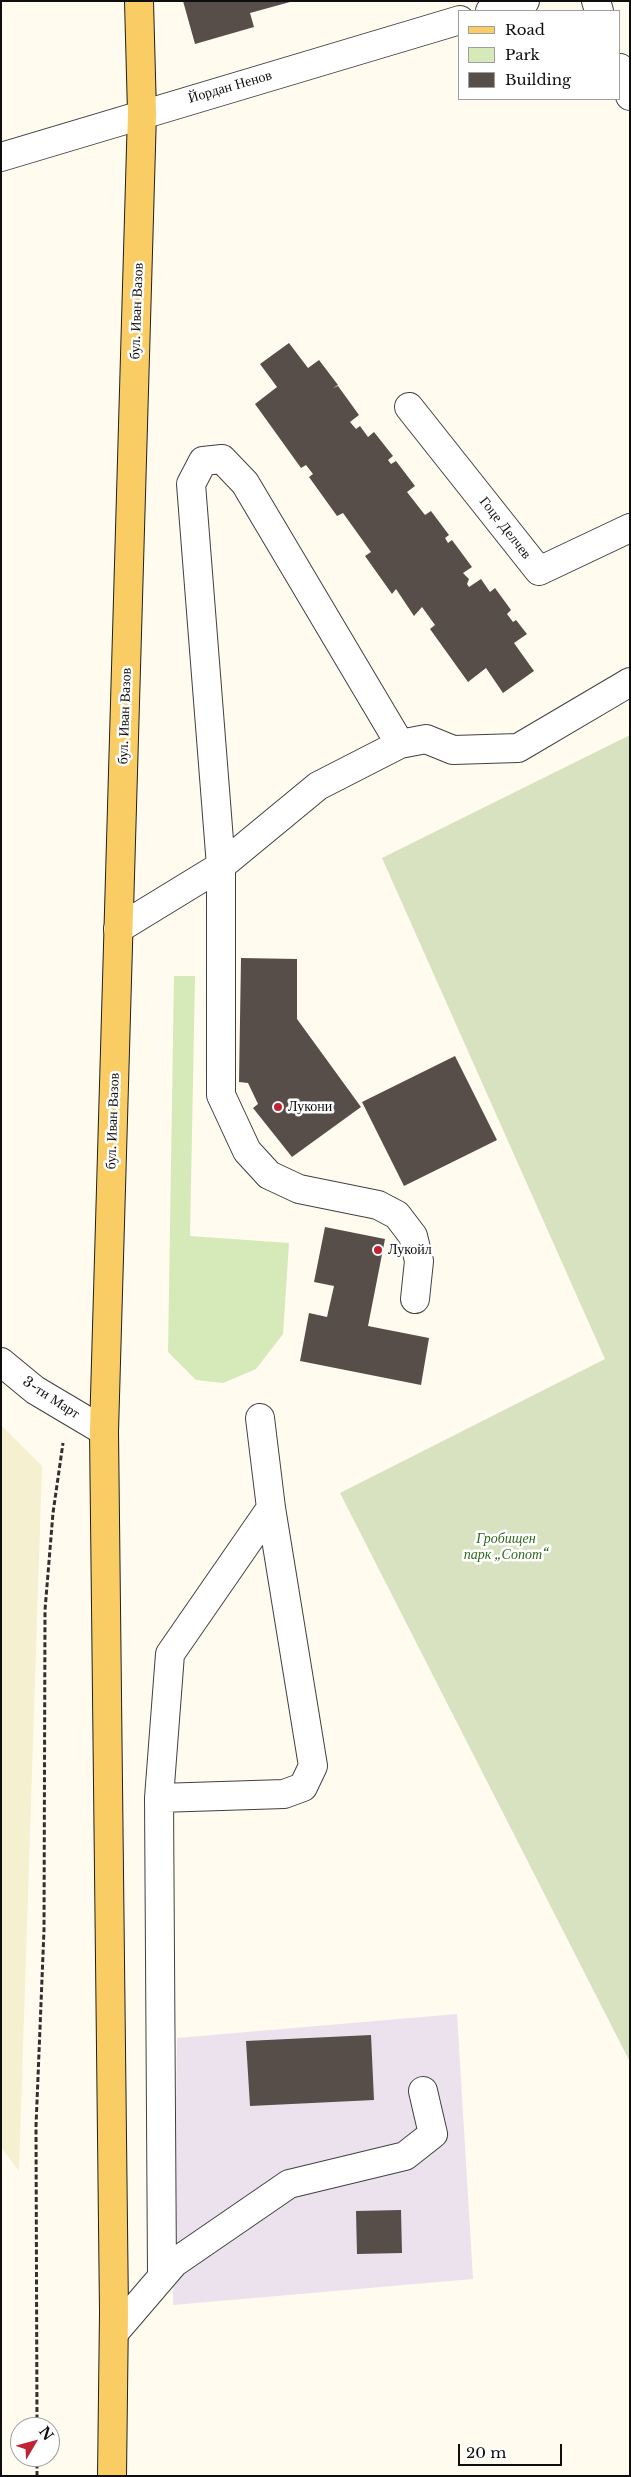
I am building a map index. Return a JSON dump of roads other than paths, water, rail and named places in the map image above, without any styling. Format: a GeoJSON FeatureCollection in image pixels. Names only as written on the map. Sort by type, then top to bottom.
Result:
{"type":"FeatureCollection","features":[{"type":"Feature","properties":{"kind":"main road","name":"бул. Иван Вазов"},"geometry":{"type":"LineString","coordinates":[[112,2476],[114,2333],[104,1431],[142,113],[139,1]]}},
{"type":"Feature","properties":{"kind":"street"},"geometry":{"type":"LineString","coordinates":[[493,10],[524,1]]}},
{"type":"Feature","properties":{"kind":"street","name":"Йордан Ненов"},"geometry":{"type":"LineString","coordinates":[[1,157],[142,113],[458,21]]}},
{"type":"Feature","properties":{"kind":"street"},"geometry":{"type":"LineString","coordinates":[[621,71],[630,96]]}},
{"type":"Feature","properties":{"kind":"street","name":"Гоце Делчев"},"geometry":{"type":"LineString","coordinates":[[410,407],[539,571],[630,528]]}},
{"type":"Feature","properties":{"kind":"street"},"geometry":{"type":"LineString","coordinates":[[400,744],[245,483],[222,459],[203,460],[191,484],[221,866],[221,1095],[247,1151],[269,1175],[298,1189],[378,1205],[397,1215],[413,1236],[419,1261],[415,1298]]}},
{"type":"Feature","properties":{"kind":"street"},"geometry":{"type":"LineString","coordinates":[[118,929],[221,866],[318,786],[400,744],[426,739],[453,750],[518,748],[630,682]]}},
{"type":"Feature","properties":{"kind":"street","name":"3-ти Март"},"geometry":{"type":"LineString","coordinates":[[1,1362],[35,1390],[104,1431]]}},
{"type":"Feature","properties":{"kind":"street"},"geometry":{"type":"LineString","coordinates":[[158,1798],[284,1794],[304,1787],[313,1766],[271,1508],[260,1418]]}},
{"type":"Feature","properties":{"kind":"street"},"geometry":{"type":"LineString","coordinates":[[162,2275],[158,1798],[170,1654],[271,1508]]}},
{"type":"Feature","properties":{"kind":"street"},"geometry":{"type":"LineString","coordinates":[[114,2333],[174,2263],[289,2184],[405,2156],[433,2134],[423,2091]]}},
{"type":"Feature","properties":{"kind":"place","name":"Лукони"},"geometry":{"type":"Point","coordinates":[278,1107]}},
{"type":"Feature","properties":{"kind":"place","name":"Лукойл"},"geometry":{"type":"Point","coordinates":[378,1250]}},
{"type":"Feature","properties":{"kind":"park label","name":"Гробищен парк „Сопот“"},"geometry":{"type":"Point","coordinates":[506,1548]}}]}
